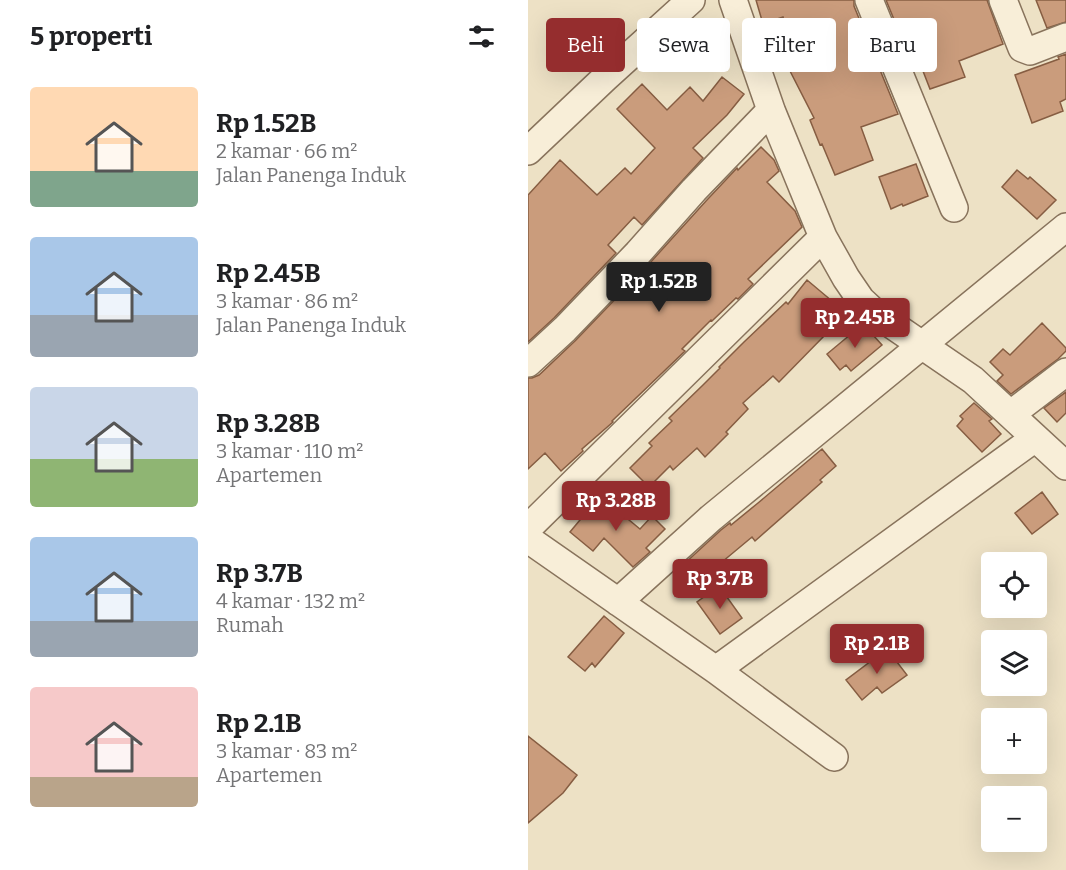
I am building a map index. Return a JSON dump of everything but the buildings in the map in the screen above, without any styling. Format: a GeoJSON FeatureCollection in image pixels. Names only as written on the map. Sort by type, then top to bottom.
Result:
{"type":"FeatureCollection","features":[{"type":"Feature","properties":{"kind":"street"},"geometry":{"type":"LineString","coordinates":[[528,151],[691,0]]}},
{"type":"Feature","properties":{"kind":"street"},"geometry":{"type":"LineString","coordinates":[[733,0],[771,110],[823,237],[846,278],[867,307],[973,380],[1066,466]]}},
{"type":"Feature","properties":{"kind":"street"},"geometry":{"type":"LineString","coordinates":[[869,0],[954,208]]}},
{"type":"Feature","properties":{"kind":"street"},"geometry":{"type":"LineString","coordinates":[[1003,0],[1022,48],[1030,51],[1066,37]]}},
{"type":"Feature","properties":{"kind":"street"},"geometry":{"type":"LineString","coordinates":[[528,363],[565,329],[638,253],[694,190],[771,110]]}},
{"type":"Feature","properties":{"kind":"street"},"geometry":{"type":"LineString","coordinates":[[618,602],[711,518],[1066,226]]}},
{"type":"Feature","properties":{"kind":"street"},"geometry":{"type":"LineString","coordinates":[[528,528],[823,237]]}},
{"type":"Feature","properties":{"kind":"street"},"geometry":{"type":"LineString","coordinates":[[1011,414],[1066,372]]}},
{"type":"Feature","properties":{"kind":"street"},"geometry":{"type":"LineString","coordinates":[[716,669],[1035,438]]}},
{"type":"Feature","properties":{"kind":"street"},"geometry":{"type":"LineString","coordinates":[[528,539],[716,669],[834,757]]}}]}
